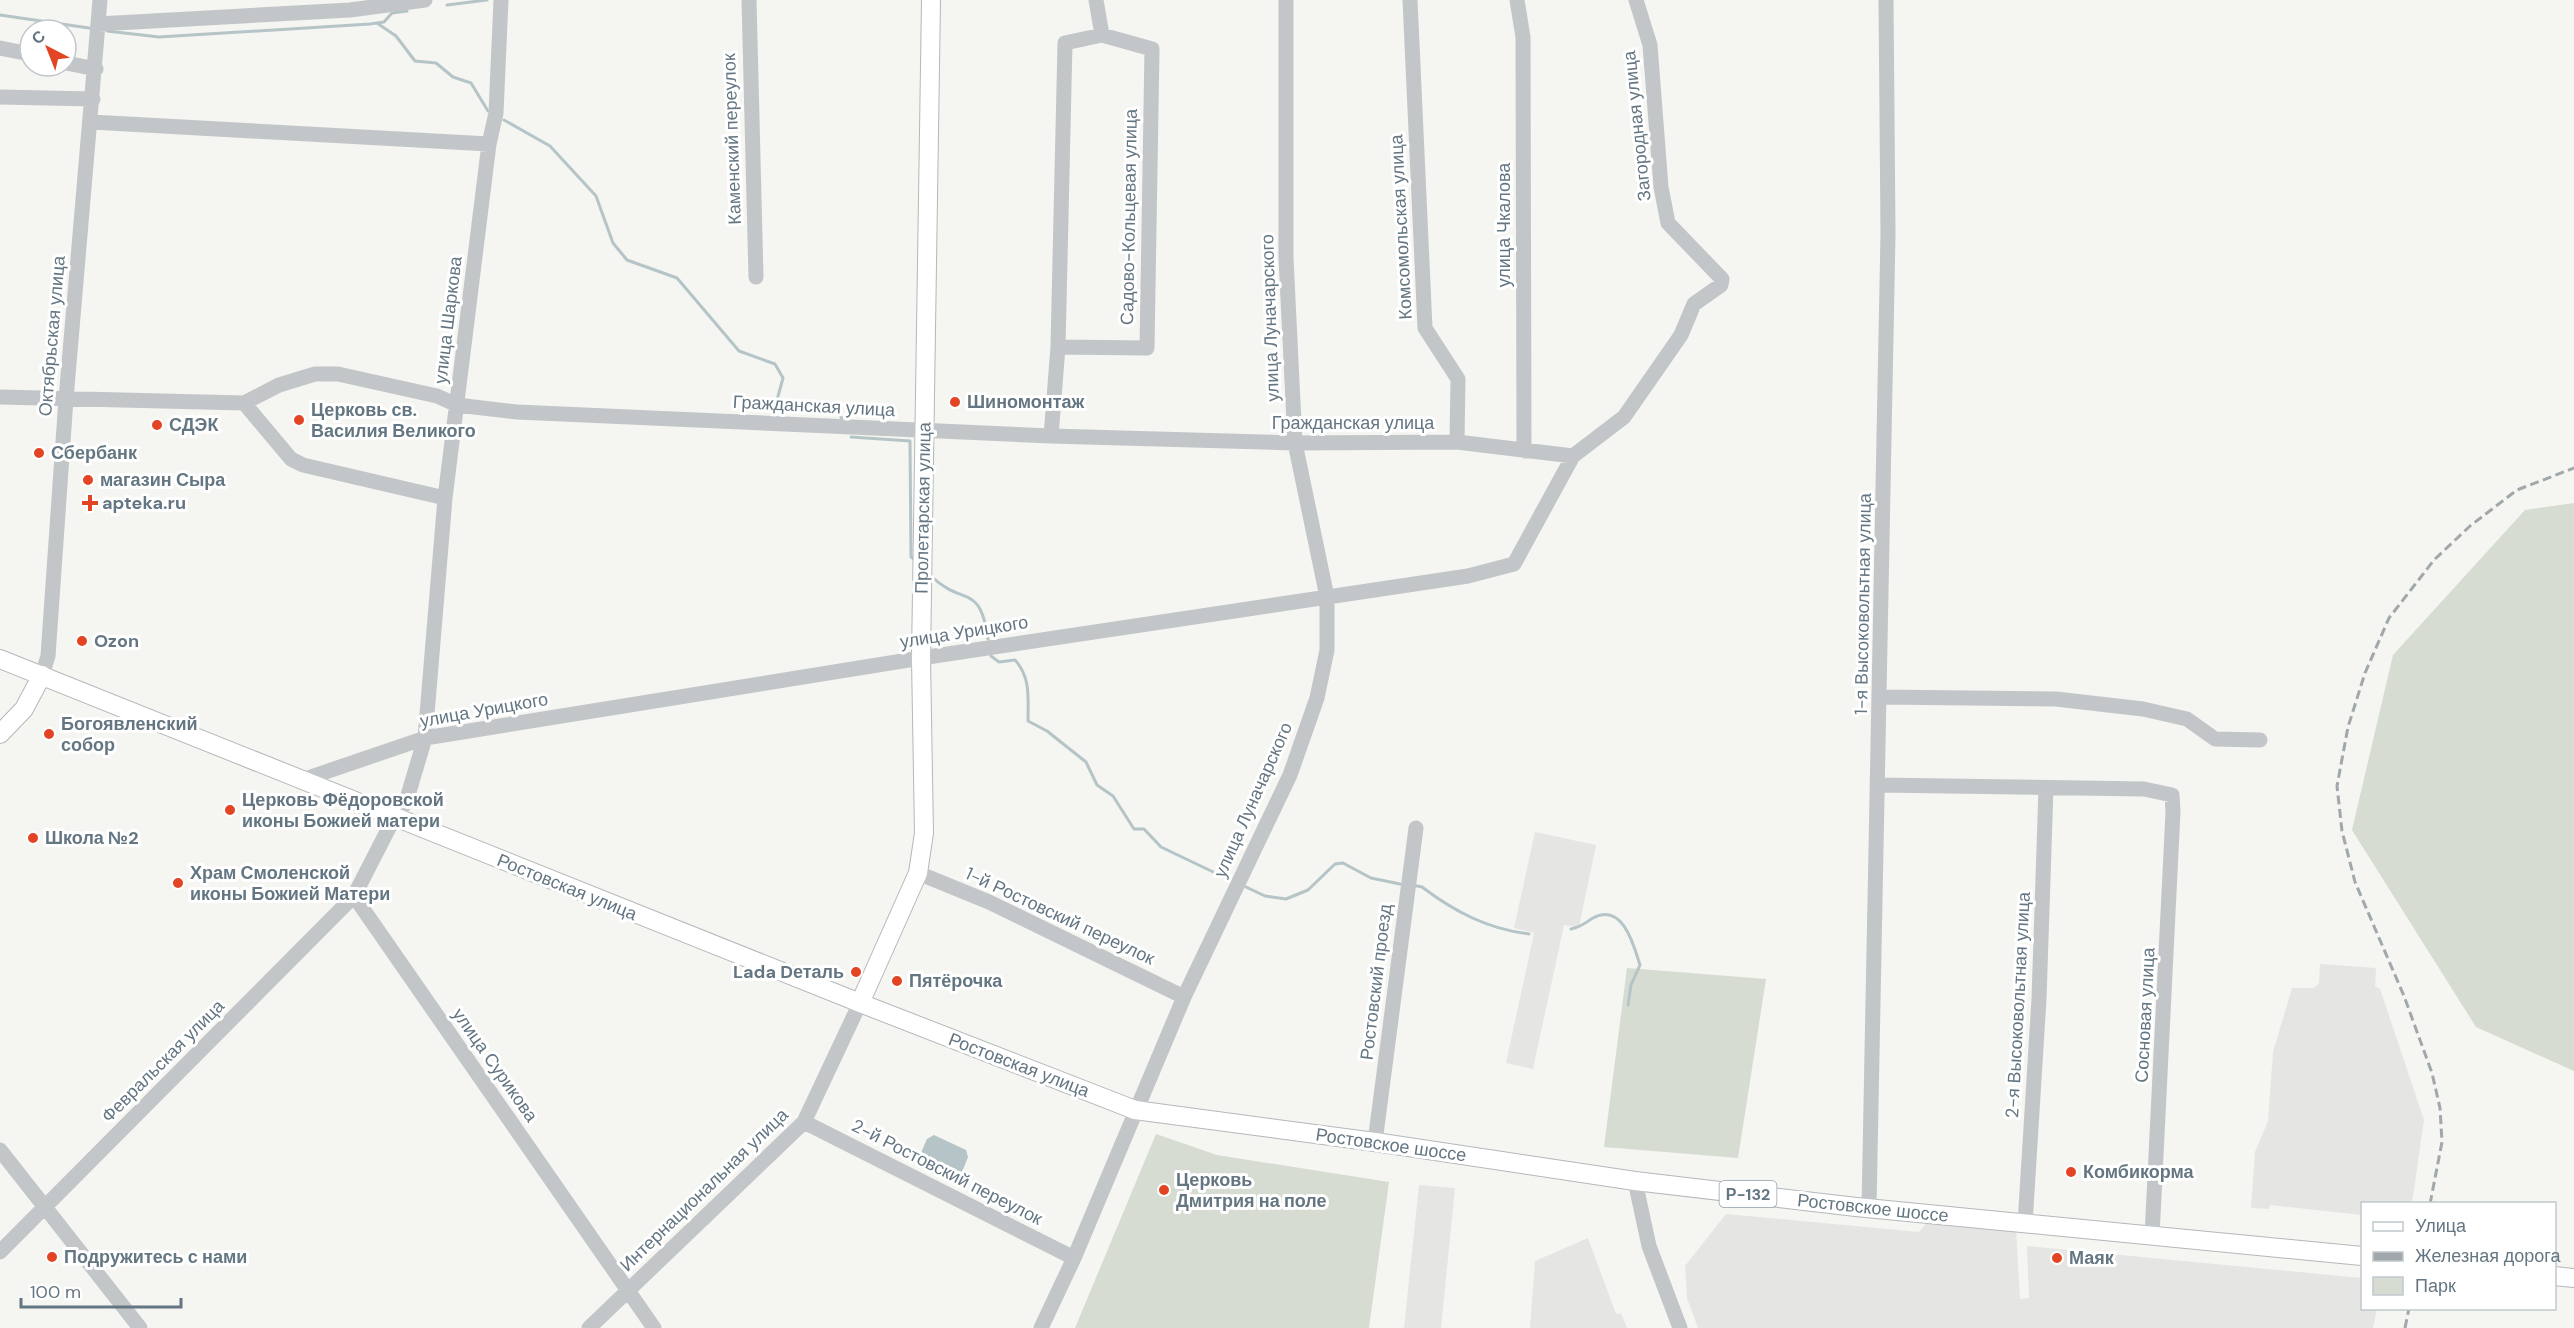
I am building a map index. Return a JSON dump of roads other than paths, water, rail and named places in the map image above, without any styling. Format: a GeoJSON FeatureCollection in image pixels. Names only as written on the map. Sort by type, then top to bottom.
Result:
{"type":"FeatureCollection","features":[{"type":"Feature","properties":{"kind":"main road","name":"Пролетарская улица"},"geometry":{"type":"LineString","coordinates":[[860,1003],[918,873],[924,833],[921,658],[931,0]]}},
{"type":"Feature","properties":{"kind":"main road","name":"Ростовская улица"},"geometry":{"type":"LineString","coordinates":[[0,659],[394,818],[1135,1110]]}},
{"type":"Feature","properties":{"kind":"main road"},"geometry":{"type":"LineString","coordinates":[[0,734],[24,709],[42,675]]}},
{"type":"Feature","properties":{"kind":"main road","name":"Ростовское шоссе"},"geometry":{"type":"LineString","coordinates":[[1135,1110],[1375,1142],[1635,1181],[1869,1208],[2361,1256]]}},
{"type":"Feature","properties":{"kind":"main road"},"geometry":{"type":"LineString","coordinates":[[2556,1276],[2574,1278]]}},
{"type":"Feature","properties":{"kind":"street","name":"Октябрьская улица"},"geometry":{"type":"LineString","coordinates":[[42,675],[48,656],[66,399],[96,69],[100,0]]}},
{"type":"Feature","properties":{"kind":"street"},"geometry":{"type":"LineString","coordinates":[[277,14],[289,0]]}},
{"type":"Feature","properties":{"kind":"street"},"geometry":{"type":"LineString","coordinates":[[98,24],[350,10],[425,0]]}},
{"type":"Feature","properties":{"kind":"street","name":"улица Шаркова"},"geometry":{"type":"LineString","coordinates":[[394,818],[406,802],[424,738],[445,498],[489,144],[496,112],[501,0]]}},
{"type":"Feature","properties":{"kind":"street","name":"Каменский переулок"},"geometry":{"type":"LineString","coordinates":[[748,0],[756,277]]}},
{"type":"Feature","properties":{"kind":"street"},"geometry":{"type":"LineString","coordinates":[[1096,0],[1102,35]]}},
{"type":"Feature","properties":{"kind":"street","name":"улица Луначарского"},"geometry":{"type":"LineString","coordinates":[[1041,1328],[1074,1258],[1184,997],[1290,775],[1317,699],[1327,650],[1327,597],[1295,443],[1286,258],[1286,0]]}},
{"type":"Feature","properties":{"kind":"street","name":"Комсомольская улица"},"geometry":{"type":"LineString","coordinates":[[1410,0],[1425,328],[1458,379],[1457,442]]}},
{"type":"Feature","properties":{"kind":"street","name":"улица Чкалова"},"geometry":{"type":"LineString","coordinates":[[1517,0],[1523,37],[1524,451]]}},
{"type":"Feature","properties":{"kind":"street","name":"Загородная улица"},"geometry":{"type":"LineString","coordinates":[[1573,456],[1624,417],[1681,335],[1694,304],[1721,285],[1722,279],[1668,222],[1661,187],[1650,45],[1636,0]]}},
{"type":"Feature","properties":{"kind":"street","name":"1-я Высоковольтная улица"},"geometry":{"type":"LineString","coordinates":[[1869,1208],[1881,697],[1888,233],[1886,0]]}},
{"type":"Feature","properties":{"kind":"street","name":"Садово-Кольцевая улица"},"geometry":{"type":"LineString","coordinates":[[1051,436],[1058,347],[1065,43],[1102,35],[1152,49],[1147,348],[1058,347]]}},
{"type":"Feature","properties":{"kind":"street"},"geometry":{"type":"LineString","coordinates":[[0,48],[18,52]]}},
{"type":"Feature","properties":{"kind":"street"},"geometry":{"type":"LineString","coordinates":[[78,65],[96,69]]}},
{"type":"Feature","properties":{"kind":"street"},"geometry":{"type":"LineString","coordinates":[[0,97],[93,99]]}},
{"type":"Feature","properties":{"kind":"street"},"geometry":{"type":"LineString","coordinates":[[91,122],[489,144]]}},
{"type":"Feature","properties":{"kind":"street","name":"Гражданская улица"},"geometry":{"type":"LineString","coordinates":[[0,397],[244,403],[279,385],[315,374],[338,374],[437,396],[458,405],[517,412],[1051,436],[1295,443],[1457,442],[1573,456]]}},
{"type":"Feature","properties":{"kind":"street"},"geometry":{"type":"LineString","coordinates":[[244,403],[291,459],[303,465],[445,498]]}},
{"type":"Feature","properties":{"kind":"street","name":"улица Урицкого"},"geometry":{"type":"LineString","coordinates":[[302,780],[424,738],[921,658],[1468,576],[1514,564],[1573,456]]}},
{"type":"Feature","properties":{"kind":"street"},"geometry":{"type":"LineString","coordinates":[[1881,697],[2056,699],[2143,709],[2187,718],[2216,739],[2260,740]]}},
{"type":"Feature","properties":{"kind":"street"},"geometry":{"type":"LineString","coordinates":[[1879,785],[2046,788]]}},
{"type":"Feature","properties":{"kind":"street","name":"Сосновая улица"},"geometry":{"type":"LineString","coordinates":[[2046,788],[2144,789],[2172,795],[2168,948],[2152,1236]]}},
{"type":"Feature","properties":{"kind":"street","name":"2-я Высоковольтная улица"},"geometry":{"type":"LineString","coordinates":[[2025,1224],[2039,999],[2046,788]]}},
{"type":"Feature","properties":{"kind":"street"},"geometry":{"type":"LineString","coordinates":[[354,896],[394,818]]}},
{"type":"Feature","properties":{"kind":"street","name":"Ростовский проезд"},"geometry":{"type":"LineString","coordinates":[[1375,1142],[1416,828]]}},
{"type":"Feature","properties":{"kind":"street","name":"1-й Ростовский переулок"},"geometry":{"type":"LineString","coordinates":[[918,873],[989,902],[1184,997]]}},
{"type":"Feature","properties":{"kind":"street","name":"Февральская улица"},"geometry":{"type":"LineString","coordinates":[[0,1252],[354,896]]}},
{"type":"Feature","properties":{"kind":"street","name":"улица Сурикова"},"geometry":{"type":"LineString","coordinates":[[354,896],[654,1328]]}},
{"type":"Feature","properties":{"kind":"street","name":"Интернациональная улица"},"geometry":{"type":"LineString","coordinates":[[589,1328],[804,1122],[860,1003]]}},
{"type":"Feature","properties":{"kind":"street","name":"2-й Ростовский переулок"},"geometry":{"type":"LineString","coordinates":[[804,1122],[1074,1258]]}},
{"type":"Feature","properties":{"kind":"street"},"geometry":{"type":"LineString","coordinates":[[0,1150],[140,1328]]}},
{"type":"Feature","properties":{"kind":"street"},"geometry":{"type":"LineString","coordinates":[[1635,1181],[1649,1246],[1680,1328]]}},
{"type":"Feature","properties":{"kind":"waterway"},"geometry":{"type":"LineString","coordinates":[[447,5],[487,0]]}},
{"type":"Feature","properties":{"kind":"waterway"},"geometry":{"type":"LineString","coordinates":[[107,31],[159,37],[370,24],[384,22],[392,13],[407,11]]}},
{"type":"Feature","properties":{"kind":"waterway"},"geometry":{"type":"LineString","coordinates":[[0,15],[89,28]]}},
{"type":"Feature","properties":{"kind":"waterway"},"geometry":{"type":"LineString","coordinates":[[377,23],[396,36],[415,61],[436,63],[453,77],[471,83],[488,111]]}},
{"type":"Feature","properties":{"kind":"waterway"},"geometry":{"type":"LineString","coordinates":[[504,120],[550,146],[596,196],[613,243],[627,260],[677,278],[739,351],[775,364],[783,378],[777,400],[780,408],[827,407],[838,411],[842,419]]}},
{"type":"Feature","properties":{"kind":"waterway"},"geometry":{"type":"LineString","coordinates":[[851,437],[910,441],[911,557],[914,559]]}},
{"type":"Feature","properties":{"kind":"waterway"},"geometry":{"type":"LineString","coordinates":[[931,576],[952,591],[975,602],[985,621],[988,639]]}},
{"type":"Feature","properties":{"kind":"waterway"},"geometry":{"type":"LineString","coordinates":[[991,656],[999,662],[1015,660],[1026,681],[1028,721],[1047,731],[1086,762],[1097,785],[1113,796],[1134,829],[1144,829],[1161,847],[1230,880]]}},
{"type":"Feature","properties":{"kind":"waterway"},"geometry":{"type":"LineString","coordinates":[[1246,887],[1265,896],[1286,899],[1308,890],[1335,864],[1343,863],[1371,878],[1400,884]]}},
{"type":"Feature","properties":{"kind":"waterway"},"geometry":{"type":"LineString","coordinates":[[1417,886],[1472,918],[1514,932],[1529,934]]}},
{"type":"Feature","properties":{"kind":"waterway"},"geometry":{"type":"LineString","coordinates":[[1571,929],[1603,915],[1612,916],[1626,928],[1640,965],[1631,985],[1628,1005]]}},
{"type":"Feature","properties":{"kind":"railway"},"geometry":{"type":"LineString","coordinates":[[2430,1202],[2442,1142],[2440,1108],[2432,1073],[2404,996],[2355,882],[2342,831],[2337,786],[2348,727],[2365,673],[2389,618],[2434,560],[2470,526],[2517,490],[2574,468]]}},
{"type":"Feature","properties":{"kind":"railway"},"geometry":{"type":"LineString","coordinates":[[2405,1328],[2409,1310]]}},
{"type":"Feature","properties":{"kind":"place","name":"Шиномонтаж"},"geometry":{"type":"Point","coordinates":[955,402]}},
{"type":"Feature","properties":{"kind":"place","name":"Церковь св. Василия Великого"},"geometry":{"type":"Point","coordinates":[299,420]}},
{"type":"Feature","properties":{"kind":"place","name":"СДЭК"},"geometry":{"type":"Point","coordinates":[157,425]}},
{"type":"Feature","properties":{"kind":"place","name":"Сбербанк"},"geometry":{"type":"Point","coordinates":[39,453]}},
{"type":"Feature","properties":{"kind":"place","name":"магазин Сыра"},"geometry":{"type":"Point","coordinates":[88,480]}},
{"type":"Feature","properties":{"kind":"place","name":"apteka.ru"},"geometry":{"type":"Point","coordinates":[90,503]}},
{"type":"Feature","properties":{"kind":"place","name":"Ozon"},"geometry":{"type":"Point","coordinates":[82,641]}},
{"type":"Feature","properties":{"kind":"place","name":"Богоявленский собор"},"geometry":{"type":"Point","coordinates":[49,734]}},
{"type":"Feature","properties":{"kind":"place","name":"Церковь Фёдоровской иконы Божией матери"},"geometry":{"type":"Point","coordinates":[230,810]}},
{"type":"Feature","properties":{"kind":"place","name":"Школа №2"},"geometry":{"type":"Point","coordinates":[33,838]}},
{"type":"Feature","properties":{"kind":"place","name":"Храм Смоленской иконы Божией Матери"},"geometry":{"type":"Point","coordinates":[178,883]}},
{"type":"Feature","properties":{"kind":"place","name":"Lada Dеталь"},"geometry":{"type":"Point","coordinates":[856,972]}},
{"type":"Feature","properties":{"kind":"place","name":"Пятёрочка"},"geometry":{"type":"Point","coordinates":[897,981]}},
{"type":"Feature","properties":{"kind":"place","name":"Комбикорма"},"geometry":{"type":"Point","coordinates":[2071,1172]}},
{"type":"Feature","properties":{"kind":"place","name":"Церковь Дмитрия на поле"},"geometry":{"type":"Point","coordinates":[1164,1190]}},
{"type":"Feature","properties":{"kind":"place","name":"Подружитесь с нами"},"geometry":{"type":"Point","coordinates":[52,1257]}},
{"type":"Feature","properties":{"kind":"place","name":"Маяк"},"geometry":{"type":"Point","coordinates":[2057,1258]}}]}
